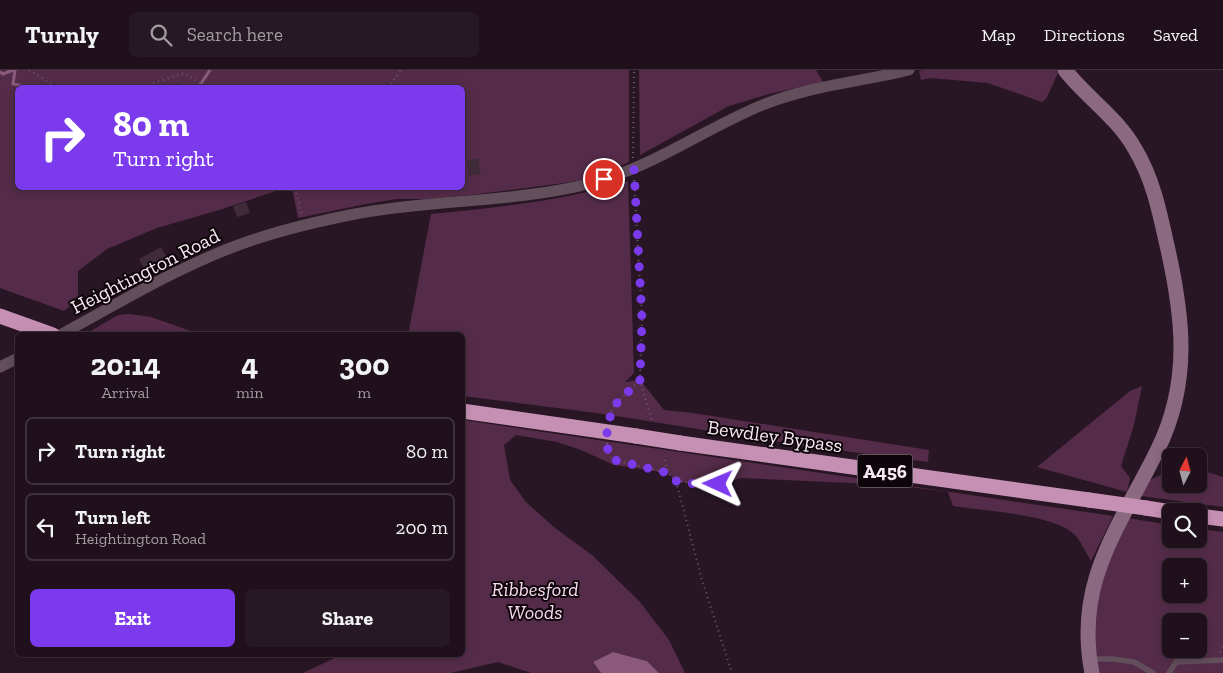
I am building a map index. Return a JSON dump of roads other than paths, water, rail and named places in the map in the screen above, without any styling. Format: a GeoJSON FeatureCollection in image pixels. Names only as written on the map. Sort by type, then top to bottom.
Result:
{"type":"FeatureCollection","features":[{"type":"Feature","properties":{"kind":"highway"},"geometry":{"type":"LineString","coordinates":[[0,316],[45,332]]}},
{"type":"Feature","properties":{"kind":"highway","name":"Bewdley Bypass"},"geometry":{"type":"LineString","coordinates":[[465,411],[1162,511]]}},
{"type":"Feature","properties":{"kind":"highway"},"geometry":{"type":"LineString","coordinates":[[1207,517],[1223,519]]}},
{"type":"Feature","properties":{"kind":"main road"},"geometry":{"type":"LineString","coordinates":[[1065,70],[1111,117],[1134,147],[1146,169],[1159,208],[1173,271],[1182,337],[1175,401],[1166,430],[1098,568],[1090,605],[1087,641],[1091,666]]}},
{"type":"Feature","properties":{"kind":"street","name":"Heightington Road"},"geometry":{"type":"LineString","coordinates":[[65,332],[164,278],[232,247],[266,235],[396,207],[490,199],[572,187],[604,179],[654,160],[717,126],[775,100],[909,70]]}},
{"type":"Feature","properties":{"kind":"street"},"geometry":{"type":"LineString","coordinates":[[0,367],[15,360]]}},
{"type":"Feature","properties":{"kind":"lane"},"geometry":{"type":"LineString","coordinates":[[1091,666],[1113,659],[1134,662],[1153,673]]}},
{"type":"Feature","properties":{"kind":"lane"},"geometry":{"type":"LineString","coordinates":[[1169,673],[1176,662],[1223,660]]}},
{"type":"Feature","properties":{"kind":"waterway"},"geometry":{"type":"LineString","coordinates":[[0,72],[3,74],[13,70]]}},
{"type":"Feature","properties":{"kind":"waterway"},"geometry":{"type":"LineString","coordinates":[[15,70],[13,84],[19,85]]}},
{"type":"Feature","properties":{"kind":"waterway"},"geometry":{"type":"LineString","coordinates":[[200,85],[210,70]]}},
{"type":"Feature","properties":{"kind":"park label","name":"Ribbesford Woods"},"geometry":{"type":"Point","coordinates":[535,600]}}]}
